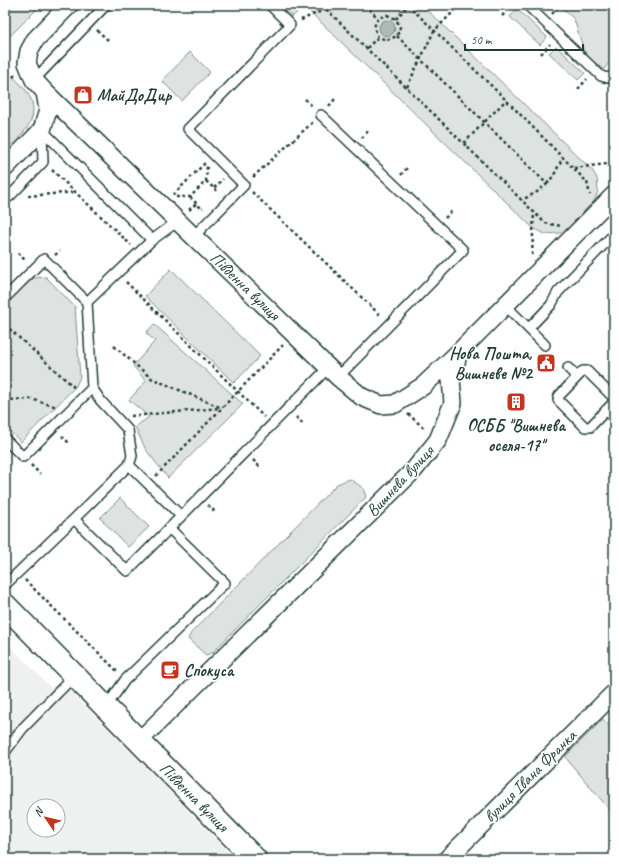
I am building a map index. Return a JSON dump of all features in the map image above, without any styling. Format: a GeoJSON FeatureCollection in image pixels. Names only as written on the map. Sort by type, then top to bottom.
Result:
{"type":"FeatureCollection","features":[{"type":"Feature","properties":{"kind":"street"},"geometry":{"type":"LineString","coordinates":[[34,80],[27,63],[29,51],[35,40],[70,5]]}},
{"type":"Feature","properties":{"kind":"street","name":"Південна вулиця"},"geometry":{"type":"LineString","coordinates":[[34,80],[333,372],[362,397],[381,405],[395,404]]}},
{"type":"Feature","properties":{"kind":"street"},"geometry":{"type":"LineString","coordinates":[[5,168],[42,130],[48,110],[45,92]]}},
{"type":"Feature","properties":{"kind":"street","name":"Вишнева вулиця"},"geometry":{"type":"LineString","coordinates":[[136,738],[414,470],[438,440],[453,403],[451,379],[459,352],[614,195]]}},
{"type":"Feature","properties":{"kind":"street"},"geometry":{"type":"LineString","coordinates":[[395,404],[423,386],[459,352]]}},
{"type":"Feature","properties":{"kind":"street","name":"Південна вулиця"},"geometry":{"type":"LineString","coordinates":[[5,605],[255,859]]}},
{"type":"Feature","properties":{"kind":"street","name":"вулиця Івана Франка"},"geometry":{"type":"LineString","coordinates":[[447,859],[614,693]]}},
{"type":"Feature","properties":{"kind":"lane"},"geometry":{"type":"LineString","coordinates":[[34,80],[106,5]]}},
{"type":"Feature","properties":{"kind":"lane"},"geometry":{"type":"LineString","coordinates":[[194,236],[244,185],[210,158],[188,129],[290,25],[270,5]]}},
{"type":"Feature","properties":{"kind":"lane"},"geometry":{"type":"LineString","coordinates":[[527,5],[601,76],[608,78],[614,76]]}},
{"type":"Feature","properties":{"kind":"lane"},"geometry":{"type":"LineString","coordinates":[[74,519],[127,571],[272,425],[390,325],[464,250],[321,115]]}},
{"type":"Feature","properties":{"kind":"lane"},"geometry":{"type":"LineString","coordinates":[[9,197],[43,162],[42,130]]}},
{"type":"Feature","properties":{"kind":"lane"},"geometry":{"type":"LineString","coordinates":[[42,130],[152,240]]}},
{"type":"Feature","properties":{"kind":"lane"},"geometry":{"type":"LineString","coordinates":[[87,302],[152,240],[178,221]]}},
{"type":"Feature","properties":{"kind":"lane"},"geometry":{"type":"LineString","coordinates":[[529,328],[552,305],[558,292],[614,234]]}},
{"type":"Feature","properties":{"kind":"lane"},"geometry":{"type":"LineString","coordinates":[[5,298],[44,259],[87,302],[92,388],[101,401],[128,430],[132,456],[129,465],[5,585]]}},
{"type":"Feature","properties":{"kind":"lane"},"geometry":{"type":"LineString","coordinates":[[506,305],[545,345]]}},
{"type":"Feature","properties":{"kind":"lane"},"geometry":{"type":"LineString","coordinates":[[568,368],[577,377]]}},
{"type":"Feature","properties":{"kind":"lane"},"geometry":{"type":"LineString","coordinates":[[583,371],[588,371],[614,398],[613,403],[606,410],[590,427],[585,427],[558,400],[559,396],[583,371]]}},
{"type":"Feature","properties":{"kind":"lane"},"geometry":{"type":"LineString","coordinates":[[5,439],[23,457],[92,388]]}},
{"type":"Feature","properties":{"kind":"lane"},"geometry":{"type":"LineString","coordinates":[[606,410],[614,418]]}},
{"type":"Feature","properties":{"kind":"lane"},"geometry":{"type":"LineString","coordinates":[[129,465],[182,516]]}},
{"type":"Feature","properties":{"kind":"lane"},"geometry":{"type":"LineString","coordinates":[[106,707],[125,680],[225,583],[169,528]]}},
{"type":"Feature","properties":{"kind":"lane"},"geometry":{"type":"LineString","coordinates":[[5,752],[23,728],[75,675]]}},
{"type":"Feature","properties":{"kind":"path"},"geometry":{"type":"LineString","coordinates":[[322,5],[545,224],[560,227],[567,224]]}},
{"type":"Feature","properties":{"kind":"path"},"geometry":{"type":"LineString","coordinates":[[290,25],[335,5]]}},
{"type":"Feature","properties":{"kind":"path"},"geometry":{"type":"LineString","coordinates":[[365,5],[378,18]]}},
{"type":"Feature","properties":{"kind":"path"},"geometry":{"type":"LineString","coordinates":[[396,19],[408,5],[588,182],[590,200]]}},
{"type":"Feature","properties":{"kind":"path"},"geometry":{"type":"LineString","coordinates":[[407,88],[434,31],[460,5]]}},
{"type":"Feature","properties":{"kind":"path"},"geometry":{"type":"LineString","coordinates":[[502,16],[513,5]]}},
{"type":"Feature","properties":{"kind":"path"},"geometry":{"type":"LineString","coordinates":[[387,15],[396,19],[400,27],[397,36],[388,40],[378,37],[374,27],[378,18],[387,15]]}},
{"type":"Feature","properties":{"kind":"path"},"geometry":{"type":"LineString","coordinates":[[90,22],[110,42]]}},
{"type":"Feature","properties":{"kind":"path"},"geometry":{"type":"LineString","coordinates":[[397,36],[548,184]]}},
{"type":"Feature","properties":{"kind":"path"},"geometry":{"type":"LineString","coordinates":[[367,48],[378,37]]}},
{"type":"Feature","properties":{"kind":"path"},"geometry":{"type":"LineString","coordinates":[[464,143],[506,100]]}},
{"type":"Feature","properties":{"kind":"path"},"geometry":{"type":"LineString","coordinates":[[321,115],[244,185],[390,325]]}},
{"type":"Feature","properties":{"kind":"path"},"geometry":{"type":"LineString","coordinates":[[522,200],[548,184],[563,157]]}},
{"type":"Feature","properties":{"kind":"path"},"geometry":{"type":"LineString","coordinates":[[210,158],[206,180],[190,197],[171,197],[210,158]]}},
{"type":"Feature","properties":{"kind":"path"},"geometry":{"type":"LineString","coordinates":[[43,162],[138,253]]}},
{"type":"Feature","properties":{"kind":"path"},"geometry":{"type":"LineString","coordinates":[[574,168],[614,163]]}},
{"type":"Feature","properties":{"kind":"path"},"geometry":{"type":"LineString","coordinates":[[206,180],[218,192]]}},
{"type":"Feature","properties":{"kind":"path"},"geometry":{"type":"LineString","coordinates":[[9,197],[75,192]]}},
{"type":"Feature","properties":{"kind":"path"},"geometry":{"type":"LineString","coordinates":[[117,273],[272,425]]}},
{"type":"Feature","properties":{"kind":"path"},"geometry":{"type":"LineString","coordinates":[[5,324],[84,396]]}},
{"type":"Feature","properties":{"kind":"path"},"geometry":{"type":"LineString","coordinates":[[148,483],[294,334]]}},
{"type":"Feature","properties":{"kind":"path"},"geometry":{"type":"LineString","coordinates":[[114,346],[151,378],[222,408]]}},
{"type":"Feature","properties":{"kind":"path"},"geometry":{"type":"LineString","coordinates":[[5,400],[31,399],[69,411]]}},
{"type":"Feature","properties":{"kind":"path"},"geometry":{"type":"LineString","coordinates":[[395,404],[438,440]]}},
{"type":"Feature","properties":{"kind":"path"},"geometry":{"type":"LineString","coordinates":[[116,417],[222,408]]}},
{"type":"Feature","properties":{"kind":"path"},"geometry":{"type":"LineString","coordinates":[[18,572],[125,680]]}},
{"type":"Feature","properties":{"kind":"shaded area"},"geometry":{"type":"Polygon","coordinates":[[[41,5],[5,41],[5,6],[41,5]]]}},
{"type":"Feature","properties":{"kind":"shaded area"},"geometry":{"type":"Polygon","coordinates":[[[279,5],[422,5],[592,170],[597,178],[598,191],[592,208],[577,223],[560,233],[545,234],[533,228],[304,6],[292,17],[279,5]]]}},
{"type":"Feature","properties":{"kind":"shaded area"},"geometry":{"type":"Polygon","coordinates":[[[559,5],[614,5],[614,57],[604,69],[595,64],[586,54],[574,19],[559,5]]]}},
{"type":"Feature","properties":{"kind":"shaded area"},"geometry":{"type":"Polygon","coordinates":[[[517,9],[547,37],[540,45],[510,17],[517,9]]]}},
{"type":"Feature","properties":{"kind":"shaded area"},"geometry":{"type":"Polygon","coordinates":[[[384,20],[390,20],[395,25],[393,34],[390,36],[384,36],[379,31],[379,25],[384,20]]]}},
{"type":"Feature","properties":{"kind":"shaded area"},"geometry":{"type":"Polygon","coordinates":[[[556,46],[585,73],[578,80],[549,53],[556,46]]]}},
{"type":"Feature","properties":{"kind":"shaded area"},"geometry":{"type":"Polygon","coordinates":[[[190,52],[210,72],[182,101],[162,81],[190,52]]]}},
{"type":"Feature","properties":{"kind":"shaded area"},"geometry":{"type":"Polygon","coordinates":[[[5,70],[25,89],[32,101],[33,110],[29,125],[18,139],[5,151],[5,70]]]}},
{"type":"Feature","properties":{"kind":"shaded area"},"geometry":{"type":"Polygon","coordinates":[[[171,269],[260,356],[234,383],[145,296],[171,269]]]}},
{"type":"Feature","properties":{"kind":"shaded area"},"geometry":{"type":"Polygon","coordinates":[[[46,277],[75,307],[80,377],[76,386],[21,442],[5,427],[5,305],[19,290],[34,278],[46,277]]]}},
{"type":"Feature","properties":{"kind":"shaded area"},"geometry":{"type":"Polygon","coordinates":[[[154,324],[243,404],[168,478],[146,450],[135,427],[149,417],[129,400],[146,381],[133,366],[155,341],[146,333],[154,324]]]}},
{"type":"Feature","properties":{"kind":"shaded area"},"geometry":{"type":"Polygon","coordinates":[[[350,479],[363,488],[366,497],[212,653],[206,655],[188,639],[191,633],[337,484],[350,479]]]}},
{"type":"Feature","properties":{"kind":"shaded area"},"geometry":{"type":"Polygon","coordinates":[[[120,498],[149,527],[128,547],[100,518],[120,498]]]}},
{"type":"Feature","properties":{"kind":"shaded area"},"geometry":{"type":"Polygon","coordinates":[[[5,641],[52,689],[60,681],[235,859],[5,859],[5,641]]]}},
{"type":"Feature","properties":{"kind":"shaded area"},"geometry":{"type":"Polygon","coordinates":[[[603,719],[614,731],[614,815],[565,757],[603,719]]]}},
{"type":"Feature","properties":{"kind":"place","name":"МайДоДир"},"geometry":{"type":"Point","coordinates":[83,95]}},
{"type":"Feature","properties":{"kind":"place","name":"Нова Пошта, Вишневе №2"},"geometry":{"type":"Point","coordinates":[546,363]}},
{"type":"Feature","properties":{"kind":"place","name":"ОСББ \"Вишнева оселя-17\""},"geometry":{"type":"Point","coordinates":[516,402]}},
{"type":"Feature","properties":{"kind":"place","name":"Спокуса"},"geometry":{"type":"Point","coordinates":[170,670]}}]}
